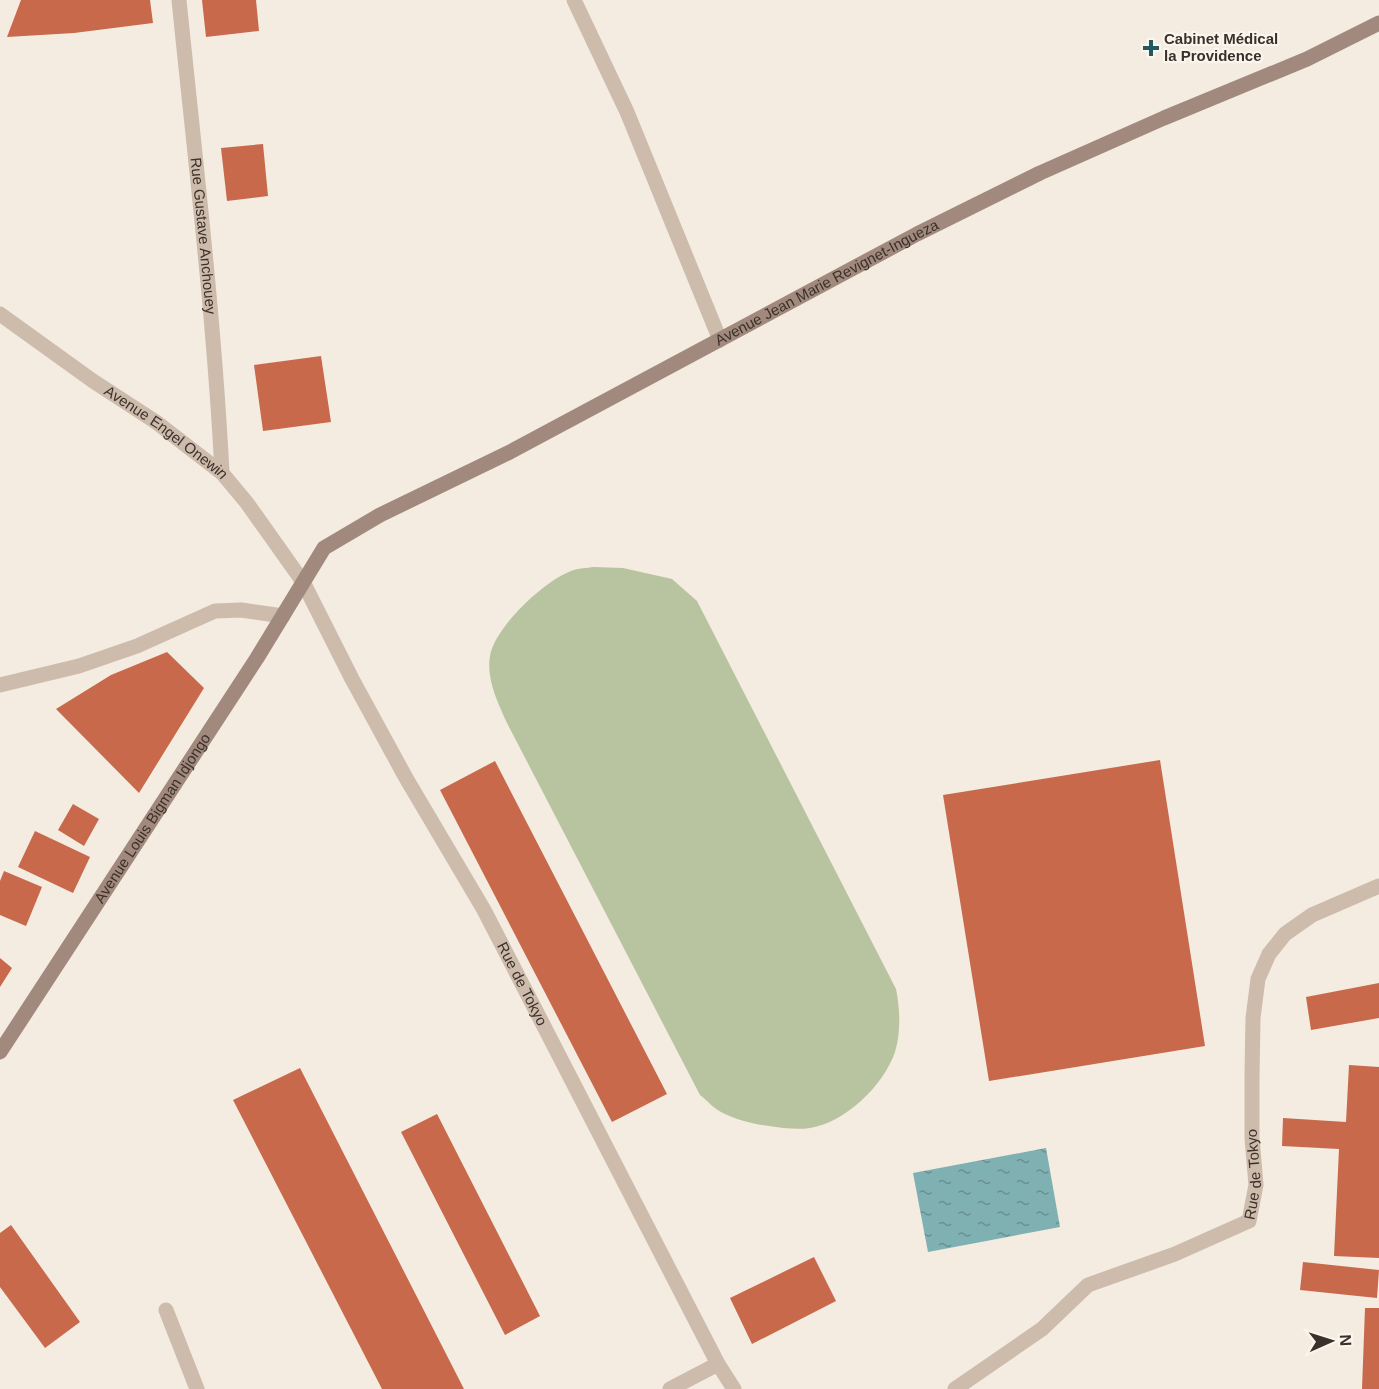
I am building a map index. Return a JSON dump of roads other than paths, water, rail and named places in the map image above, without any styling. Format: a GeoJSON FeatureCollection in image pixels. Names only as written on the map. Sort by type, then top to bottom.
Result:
{"type":"FeatureCollection","features":[{"type":"Feature","properties":{"kind":"main road","name":"Avenue Jean Marie Revignet-Ingueza"},"geometry":{"type":"LineString","coordinates":[[303,582],[324,548],[380,515],[510,452],[916,234],[1040,173],[1164,117],[1307,59],[1379,23]]}},
{"type":"Feature","properties":{"kind":"main road","name":"Avenue Louis Bigman Idjongo"},"geometry":{"type":"LineString","coordinates":[[0,1052],[303,582]]}},
{"type":"Feature","properties":{"kind":"street","name":"Rue Gustave Anchouey"},"geometry":{"type":"LineString","coordinates":[[179,0],[204,239],[219,406],[222,473]]}},
{"type":"Feature","properties":{"kind":"street"},"geometry":{"type":"LineString","coordinates":[[574,0],[627,112],[720,340]]}},
{"type":"Feature","properties":{"kind":"street","name":"Avenue Engel Onewin"},"geometry":{"type":"LineString","coordinates":[[0,314],[93,381],[156,422],[222,473],[247,503],[303,582]]}},
{"type":"Feature","properties":{"kind":"street","name":"Rue de Tokyo"},"geometry":{"type":"LineString","coordinates":[[303,582],[406,778],[484,910],[718,1364],[734,1389]]}},
{"type":"Feature","properties":{"kind":"street"},"geometry":{"type":"LineString","coordinates":[[0,685],[79,666],[137,646],[215,611],[241,610],[283,616]]}},
{"type":"Feature","properties":{"kind":"street","name":"Rue de Tokyo"},"geometry":{"type":"LineString","coordinates":[[955,1389],[1042,1329],[1088,1286],[1175,1254],[1249,1221],[1256,1185],[1252,1138],[1252,1076],[1253,1018],[1258,979],[1269,954],[1285,934],[1312,915],[1379,886]]}},
{"type":"Feature","properties":{"kind":"street"},"geometry":{"type":"LineString","coordinates":[[166,1310],[197,1389]]}},
{"type":"Feature","properties":{"kind":"street"},"geometry":{"type":"LineString","coordinates":[[670,1389],[718,1364]]}},
{"type":"Feature","properties":{"kind":"water"},"geometry":{"type":"Polygon","coordinates":[[[1046,1148],[1060,1227],[928,1252],[913,1173],[1046,1148]]]}},
{"type":"Feature","properties":{"kind":"place","name":"Cabinet Médical la Providence"},"geometry":{"type":"Point","coordinates":[1151,48]}}]}
